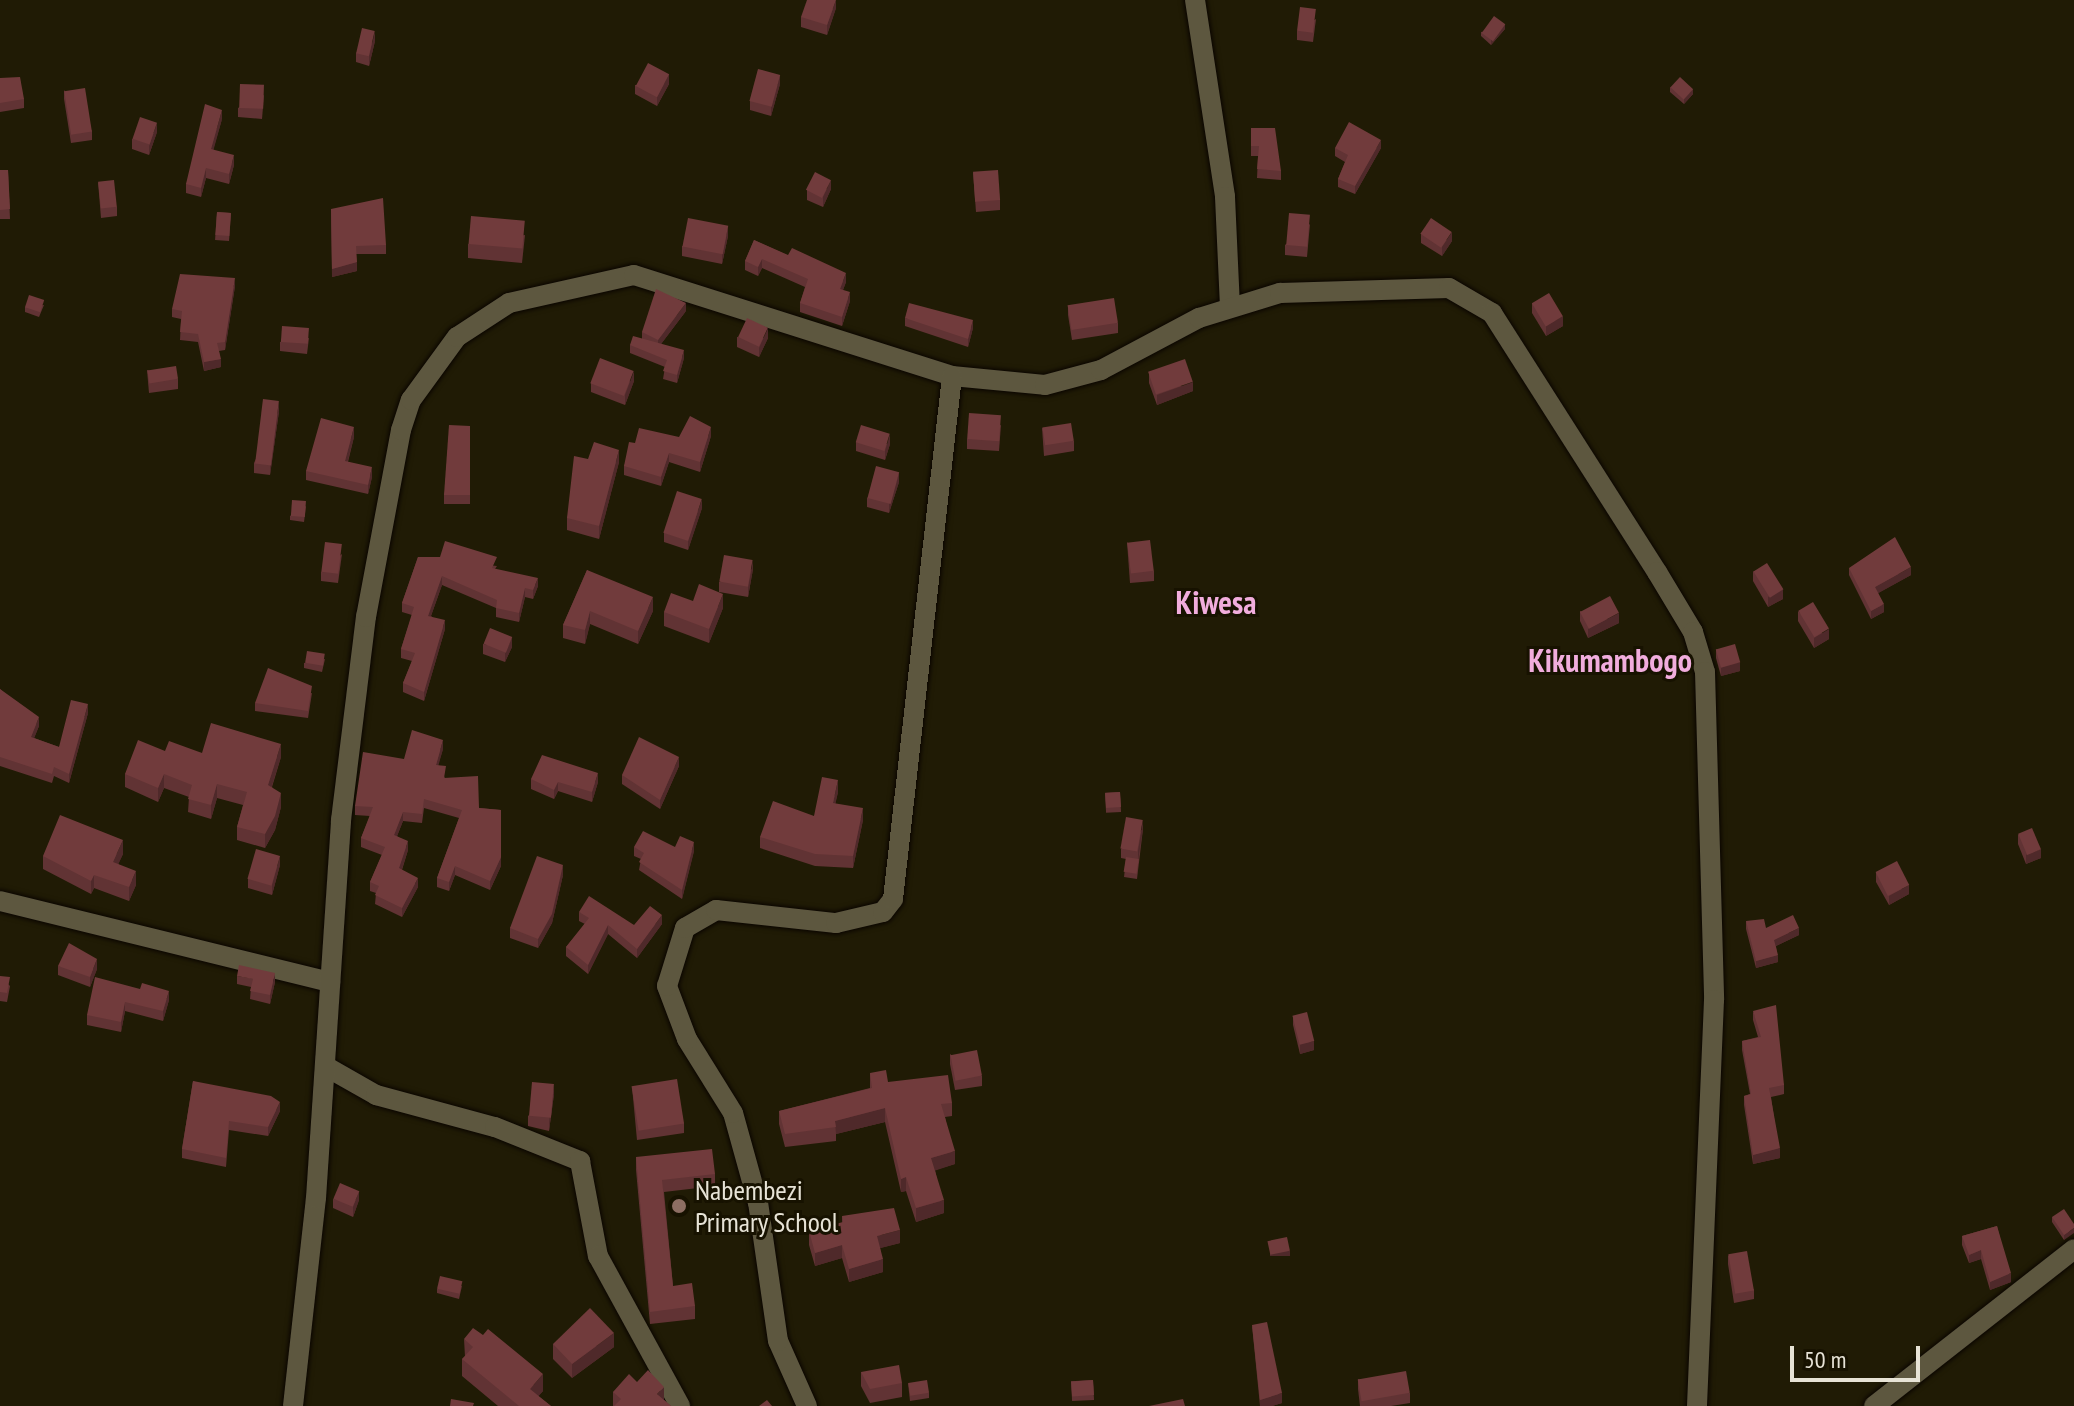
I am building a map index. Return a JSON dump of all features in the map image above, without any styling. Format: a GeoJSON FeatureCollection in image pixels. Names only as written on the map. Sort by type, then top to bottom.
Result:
{"type":"FeatureCollection","features":[{"type":"Feature","properties":{"kind":"street"},"geometry":{"type":"LineString","coordinates":[[1195,0],[1225,197],[1230,306]]}},
{"type":"Feature","properties":{"kind":"street"},"geometry":{"type":"LineString","coordinates":[[293,1406],[325,1066],[341,820],[379,533],[411,400],[457,337],[509,303],[634,275],[952,376],[1045,385],[1077,378],[1230,306],[1280,293],[1360,288],[1449,288],[1469,296],[1513,342],[1701,648],[1714,1000],[1697,1406]]}},
{"type":"Feature","properties":{"kind":"street"},"geometry":{"type":"LineString","coordinates":[[807,1406],[778,1341],[761,1219],[736,1122],[687,1039],[667,986],[685,928],[716,910],[836,923],[883,912],[893,899],[952,376]]}},
{"type":"Feature","properties":{"kind":"street"},"geometry":{"type":"LineString","coordinates":[[0,901],[330,982]]}},
{"type":"Feature","properties":{"kind":"street"},"geometry":{"type":"LineString","coordinates":[[325,1066],[376,1095],[495,1127],[580,1161],[598,1256],[680,1406]]}},
{"type":"Feature","properties":{"kind":"street"},"geometry":{"type":"LineString","coordinates":[[1874,1406],[2074,1249]]}},
{"type":"Feature","properties":{"kind":"building"},"geometry":{"type":"Polygon","coordinates":[[[807,0],[836,0],[827,25],[801,17],[807,0]]]}},
{"type":"Feature","properties":{"kind":"building"},"geometry":{"type":"Polygon","coordinates":[[[1300,7],[1316,9],[1313,33],[1297,31],[1300,7]]]}},
{"type":"Feature","properties":{"kind":"building"},"geometry":{"type":"Polygon","coordinates":[[[1494,16],[1505,24],[1493,41],[1482,33],[1494,16]]]}},
{"type":"Feature","properties":{"kind":"building"},"geometry":{"type":"Polygon","coordinates":[[[362,28],[375,31],[369,56],[356,53],[362,28]]]}},
{"type":"Feature","properties":{"kind":"building"},"geometry":{"type":"Polygon","coordinates":[[[648,63],[669,74],[657,97],[636,86],[648,63]]]}},
{"type":"Feature","properties":{"kind":"building"},"geometry":{"type":"Polygon","coordinates":[[[758,69],[780,75],[772,107],[749,101],[758,69]]]}},
{"type":"Feature","properties":{"kind":"building"},"geometry":{"type":"Polygon","coordinates":[[[20,77],[24,99],[0,103],[0,78],[20,77]]]}},
{"type":"Feature","properties":{"kind":"building"},"geometry":{"type":"Polygon","coordinates":[[[1680,77],[1693,89],[1684,100],[1670,87],[1680,77]]]}},
{"type":"Feature","properties":{"kind":"building"},"geometry":{"type":"Polygon","coordinates":[[[240,84],[264,85],[263,109],[239,108],[240,84]]]}},
{"type":"Feature","properties":{"kind":"building"},"geometry":{"type":"Polygon","coordinates":[[[85,88],[92,131],[71,135],[64,91],[85,88]]]}},
{"type":"Feature","properties":{"kind":"building"},"geometry":{"type":"Polygon","coordinates":[[[205,104],[222,110],[211,149],[234,155],[229,174],[206,168],[201,188],[186,184],[205,104]]]}},
{"type":"Feature","properties":{"kind":"building"},"geometry":{"type":"Polygon","coordinates":[[[140,117],[157,123],[150,145],[133,139],[140,117]]]}},
{"type":"Feature","properties":{"kind":"building"},"geometry":{"type":"Polygon","coordinates":[[[1349,122],[1381,140],[1355,186],[1338,179],[1348,155],[1335,148],[1349,122]]]}},
{"type":"Feature","properties":{"kind":"building"},"geometry":{"type":"Polygon","coordinates":[[[1251,128],[1275,128],[1281,171],[1257,169],[1259,146],[1251,146],[1251,128]]]}},
{"type":"Feature","properties":{"kind":"building"},"geometry":{"type":"Polygon","coordinates":[[[0,170],[8,170],[10,209],[0,210],[0,170]]]}},
{"type":"Feature","properties":{"kind":"building"},"geometry":{"type":"Polygon","coordinates":[[[998,170],[1000,200],[975,202],[973,172],[998,170]]]}},
{"type":"Feature","properties":{"kind":"building"},"geometry":{"type":"Polygon","coordinates":[[[815,172],[831,180],[822,198],[806,190],[815,172]]]}},
{"type":"Feature","properties":{"kind":"building"},"geometry":{"type":"Polygon","coordinates":[[[114,180],[117,207],[101,209],[98,182],[114,180]]]}},
{"type":"Feature","properties":{"kind":"building"},"geometry":{"type":"Polygon","coordinates":[[[383,198],[386,245],[356,246],[357,262],[332,269],[331,209],[383,198]]]}},
{"type":"Feature","properties":{"kind":"building"},"geometry":{"type":"Polygon","coordinates":[[[217,212],[231,213],[229,236],[215,235],[217,212]]]}},
{"type":"Feature","properties":{"kind":"building"},"geometry":{"type":"Polygon","coordinates":[[[1289,213],[1310,215],[1307,247],[1286,245],[1289,213]]]}},
{"type":"Feature","properties":{"kind":"building"},"geometry":{"type":"Polygon","coordinates":[[[471,216],[525,221],[522,249],[469,244],[471,216]]]}},
{"type":"Feature","properties":{"kind":"building"},"geometry":{"type":"Polygon","coordinates":[[[688,218],[728,226],[723,254],[682,246],[688,218]]]}},
{"type":"Feature","properties":{"kind":"building"},"geometry":{"type":"Polygon","coordinates":[[[1431,218],[1452,232],[1441,248],[1420,234],[1431,218]]]}},
{"type":"Feature","properties":{"kind":"building"},"geometry":{"type":"Polygon","coordinates":[[[754,240],[788,255],[792,248],[846,273],[840,289],[850,292],[842,317],[800,303],[808,279],[762,259],[758,267],[745,261],[754,240]]]}},
{"type":"Feature","properties":{"kind":"building"},"geometry":{"type":"Polygon","coordinates":[[[180,274],[235,278],[225,342],[217,343],[221,359],[204,362],[198,334],[180,332],[182,311],[172,309],[180,274]]]}},
{"type":"Feature","properties":{"kind":"building"},"geometry":{"type":"Polygon","coordinates":[[[656,289],[686,303],[658,340],[642,332],[656,289]]]}},
{"type":"Feature","properties":{"kind":"building"},"geometry":{"type":"Polygon","coordinates":[[[1549,293],[1563,316],[1546,326],[1532,303],[1549,293]]]}},
{"type":"Feature","properties":{"kind":"building"},"geometry":{"type":"Polygon","coordinates":[[[29,295],[44,300],[40,312],[25,307],[29,295]]]}},
{"type":"Feature","properties":{"kind":"building"},"geometry":{"type":"Polygon","coordinates":[[[1114,298],[1118,323],[1071,330],[1068,305],[1114,298]]]}},
{"type":"Feature","properties":{"kind":"building"},"geometry":{"type":"Polygon","coordinates":[[[909,303],[973,320],[968,339],[905,318],[909,303]]]}},
{"type":"Feature","properties":{"kind":"building"},"geometry":{"type":"Polygon","coordinates":[[[747,318],[768,328],[759,347],[738,337],[747,318]]]}},
{"type":"Feature","properties":{"kind":"building"},"geometry":{"type":"Polygon","coordinates":[[[282,326],[309,328],[308,344],[281,342],[282,326]]]}},
{"type":"Feature","properties":{"kind":"building"},"geometry":{"type":"Polygon","coordinates":[[[633,336],[684,350],[677,375],[663,371],[667,360],[630,345],[633,336]]]}},
{"type":"Feature","properties":{"kind":"building"},"geometry":{"type":"Polygon","coordinates":[[[600,358],[634,371],[624,396],[590,383],[600,358]]]}},
{"type":"Feature","properties":{"kind":"building"},"geometry":{"type":"Polygon","coordinates":[[[1185,359],[1193,382],[1156,394],[1148,372],[1185,359]]]}},
{"type":"Feature","properties":{"kind":"building"},"geometry":{"type":"Polygon","coordinates":[[[176,366],[178,379],[149,383],[147,371],[176,366]]]}},
{"type":"Feature","properties":{"kind":"building"},"geometry":{"type":"Polygon","coordinates":[[[263,399],[279,401],[271,465],[255,464],[263,399]]]}},
{"type":"Feature","properties":{"kind":"building"},"geometry":{"type":"Polygon","coordinates":[[[969,413],[1001,415],[999,441],[967,439],[969,413]]]}},
{"type":"Feature","properties":{"kind":"building"},"geometry":{"type":"Polygon","coordinates":[[[690,416],[711,427],[700,462],[669,453],[661,477],[624,466],[629,442],[635,443],[639,428],[679,437],[690,416]]]}},
{"type":"Feature","properties":{"kind":"building"},"geometry":{"type":"Polygon","coordinates":[[[321,418],[354,427],[345,461],[372,467],[368,485],[306,471],[321,418]]]}},
{"type":"Feature","properties":{"kind":"building"},"geometry":{"type":"Polygon","coordinates":[[[1071,423],[1074,441],[1045,445],[1042,428],[1071,423]]]}},
{"type":"Feature","properties":{"kind":"building"},"geometry":{"type":"Polygon","coordinates":[[[449,425],[470,426],[470,495],[444,495],[449,425]]]}},
{"type":"Feature","properties":{"kind":"building"},"geometry":{"type":"Polygon","coordinates":[[[861,425],[890,434],[884,451],[856,442],[861,425]]]}},
{"type":"Feature","properties":{"kind":"building"},"geometry":{"type":"Polygon","coordinates":[[[594,442],[619,450],[599,526],[567,518],[574,456],[588,459],[594,442]]]}},
{"type":"Feature","properties":{"kind":"building"},"geometry":{"type":"Polygon","coordinates":[[[876,466],[899,472],[891,504],[867,498],[876,466]]]}},
{"type":"Feature","properties":{"kind":"building"},"geometry":{"type":"Polygon","coordinates":[[[677,491],[702,499],[688,541],[663,533],[677,491]]]}},
{"type":"Feature","properties":{"kind":"building"},"geometry":{"type":"Polygon","coordinates":[[[292,500],[306,501],[305,517],[291,516],[292,500]]]}},
{"type":"Feature","properties":{"kind":"building"},"geometry":{"type":"Polygon","coordinates":[[[1895,537],[1911,567],[1875,587],[1884,604],[1871,611],[1849,568],[1895,537]]]}},
{"type":"Feature","properties":{"kind":"building"},"geometry":{"type":"Polygon","coordinates":[[[1150,540],[1154,571],[1131,574],[1127,543],[1150,540]]]}},
{"type":"Feature","properties":{"kind":"building"},"geometry":{"type":"Polygon","coordinates":[[[445,541],[497,557],[492,568],[538,578],[533,590],[525,588],[519,613],[496,608],[497,600],[442,576],[428,616],[445,620],[424,692],[403,683],[415,653],[401,649],[414,607],[402,603],[418,557],[440,557],[445,541]]]}},
{"type":"Feature","properties":{"kind":"building"},"geometry":{"type":"Polygon","coordinates":[[[325,542],[342,544],[338,574],[321,572],[325,542]]]}},
{"type":"Feature","properties":{"kind":"building"},"geometry":{"type":"Polygon","coordinates":[[[724,555],[753,560],[748,587],[719,582],[724,555]]]}},
{"type":"Feature","properties":{"kind":"building"},"geometry":{"type":"Polygon","coordinates":[[[1767,563],[1783,589],[1770,598],[1753,571],[1767,563]]]}},
{"type":"Feature","properties":{"kind":"building"},"geometry":{"type":"Polygon","coordinates":[[[587,570],[653,597],[638,631],[590,611],[585,630],[563,625],[587,570]]]}},
{"type":"Feature","properties":{"kind":"building"},"geometry":{"type":"Polygon","coordinates":[[[699,584],[723,594],[709,629],[664,612],[671,593],[693,601],[699,584]]]}},
{"type":"Feature","properties":{"kind":"building"},"geometry":{"type":"Polygon","coordinates":[[[1610,596],[1619,613],[1589,629],[1580,612],[1610,596]]]}},
{"type":"Feature","properties":{"kind":"building"},"geometry":{"type":"Polygon","coordinates":[[[1813,602],[1829,629],[1814,637],[1798,611],[1813,602]]]}},
{"type":"Feature","properties":{"kind":"building"},"geometry":{"type":"Polygon","coordinates":[[[490,628],[512,637],[506,653],[484,644],[490,628]]]}},
{"type":"Feature","properties":{"kind":"building"},"geometry":{"type":"Polygon","coordinates":[[[1735,644],[1740,662],[1721,668],[1716,650],[1735,644]]]}},
{"type":"Feature","properties":{"kind":"building"},"geometry":{"type":"Polygon","coordinates":[[[307,651],[325,654],[323,666],[305,663],[307,651]]]}},
{"type":"Feature","properties":{"kind":"building"},"geometry":{"type":"Polygon","coordinates":[[[268,668],[312,686],[308,711],[255,703],[268,668]]]}},
{"type":"Feature","properties":{"kind":"building"},"geometry":{"type":"Polygon","coordinates":[[[0,689],[39,717],[31,737],[59,747],[71,700],[88,704],[69,774],[54,767],[52,774],[0,757],[0,689]]]}},
{"type":"Feature","properties":{"kind":"building"},"geometry":{"type":"Polygon","coordinates":[[[211,723],[281,744],[268,785],[281,793],[275,816],[265,834],[237,827],[247,792],[217,784],[211,805],[188,799],[192,785],[164,774],[158,788],[125,774],[138,740],[165,751],[169,741],[202,753],[211,723]]]}},
{"type":"Feature","properties":{"kind":"building"},"geometry":{"type":"Polygon","coordinates":[[[412,730],[443,740],[436,765],[446,766],[444,778],[478,776],[479,808],[501,810],[501,857],[490,881],[455,866],[449,882],[437,878],[462,810],[424,799],[422,814],[403,812],[394,835],[408,841],[399,868],[418,878],[402,908],[375,895],[379,886],[370,882],[385,847],[361,838],[373,807],[355,806],[363,752],[404,759],[412,730]]]}},
{"type":"Feature","properties":{"kind":"building"},"geometry":{"type":"Polygon","coordinates":[[[639,737],[679,757],[660,800],[622,775],[639,737]]]}},
{"type":"Feature","properties":{"kind":"building"},"geometry":{"type":"Polygon","coordinates":[[[542,755],[598,773],[592,792],[558,782],[554,790],[531,779],[542,755]]]}},
{"type":"Feature","properties":{"kind":"building"},"geometry":{"type":"Polygon","coordinates":[[[822,777],[838,780],[833,803],[863,808],[853,856],[815,854],[760,837],[773,801],[814,816],[822,777]]]}},
{"type":"Feature","properties":{"kind":"building"},"geometry":{"type":"Polygon","coordinates":[[[1120,792],[1121,807],[1106,808],[1105,793],[1120,792]]]}},
{"type":"Feature","properties":{"kind":"building"},"geometry":{"type":"Polygon","coordinates":[[[60,815],[123,840],[113,862],[136,871],[129,887],[94,875],[91,881],[43,856],[60,815]]]}},
{"type":"Feature","properties":{"kind":"building"},"geometry":{"type":"Polygon","coordinates":[[[1126,817],[1143,820],[1137,851],[1120,849],[1126,817]]]}},
{"type":"Feature","properties":{"kind":"building"},"geometry":{"type":"Polygon","coordinates":[[[2032,828],[2041,849],[2027,855],[2018,834],[2032,828]]]}},
{"type":"Feature","properties":{"kind":"building"},"geometry":{"type":"Polygon","coordinates":[[[643,831],[675,847],[680,836],[694,842],[682,890],[639,862],[644,853],[634,847],[643,831]]]}},
{"type":"Feature","properties":{"kind":"building"},"geometry":{"type":"Polygon","coordinates":[[[256,849],[280,856],[271,886],[247,879],[256,849]]]}},
{"type":"Feature","properties":{"kind":"building"},"geometry":{"type":"Polygon","coordinates":[[[537,856],[563,865],[552,914],[538,939],[510,928],[537,856]]]}},
{"type":"Feature","properties":{"kind":"building"},"geometry":{"type":"Polygon","coordinates":[[[1126,857],[1139,859],[1136,874],[1124,872],[1126,857]]]}},
{"type":"Feature","properties":{"kind":"building"},"geometry":{"type":"Polygon","coordinates":[[[1897,861],[1909,885],[1888,896],[1876,872],[1897,861]]]}},
{"type":"Feature","properties":{"kind":"building"},"geometry":{"type":"Polygon","coordinates":[[[589,896],[634,925],[650,906],[662,915],[637,949],[608,925],[588,965],[566,947],[589,918],[579,912],[589,896]]]}},
{"type":"Feature","properties":{"kind":"building"},"geometry":{"type":"Polygon","coordinates":[[[1793,915],[1799,928],[1774,940],[1778,955],[1756,961],[1746,921],[1764,919],[1766,928],[1793,915]]]}},
{"type":"Feature","properties":{"kind":"building"},"geometry":{"type":"Polygon","coordinates":[[[69,943],[97,959],[90,977],[58,966],[69,943]]]}},
{"type":"Feature","properties":{"kind":"building"},"geometry":{"type":"Polygon","coordinates":[[[239,965],[275,973],[270,995],[250,991],[253,979],[237,976],[239,965]]]}},
{"type":"Feature","properties":{"kind":"building"},"geometry":{"type":"Polygon","coordinates":[[[0,976],[10,977],[7,993],[0,992],[0,976]]]}},
{"type":"Feature","properties":{"kind":"building"},"geometry":{"type":"Polygon","coordinates":[[[95,977],[140,989],[142,983],[169,991],[163,1011],[125,1002],[121,1022],[87,1015],[95,977]]]}},
{"type":"Feature","properties":{"kind":"building"},"geometry":{"type":"Polygon","coordinates":[[[1776,1005],[1784,1085],[1769,1088],[1780,1148],[1753,1155],[1744,1096],[1751,1094],[1742,1041],[1761,1037],[1753,1011],[1776,1005]]]}},
{"type":"Feature","properties":{"kind":"building"},"geometry":{"type":"Polygon","coordinates":[[[1307,1012],[1314,1041],[1300,1045],[1292,1016],[1307,1012]]]}},
{"type":"Feature","properties":{"kind":"building"},"geometry":{"type":"Polygon","coordinates":[[[977,1050],[982,1076],[955,1081],[950,1055],[977,1050]]]}},
{"type":"Feature","properties":{"kind":"building"},"geometry":{"type":"Polygon","coordinates":[[[886,1070],[888,1082],[948,1075],[952,1103],[941,1104],[955,1151],[931,1158],[944,1200],[916,1208],[906,1177],[901,1179],[885,1108],[835,1121],[836,1127],[785,1134],[779,1111],[872,1088],[870,1073],[886,1070]]]}},
{"type":"Feature","properties":{"kind":"building"},"geometry":{"type":"Polygon","coordinates":[[[677,1079],[684,1123],[639,1131],[632,1086],[677,1079]]]}},
{"type":"Feature","properties":{"kind":"building"},"geometry":{"type":"Polygon","coordinates":[[[193,1081],[271,1096],[280,1102],[268,1127],[229,1121],[226,1158],[182,1149],[193,1081]]]}},
{"type":"Feature","properties":{"kind":"building"},"geometry":{"type":"Polygon","coordinates":[[[532,1082],[554,1084],[551,1118],[529,1116],[532,1082]]]}},
{"type":"Feature","properties":{"kind":"building"},"geometry":{"type":"Polygon","coordinates":[[[712,1149],[715,1174],[662,1180],[673,1286],[692,1283],[695,1306],[650,1312],[636,1157],[712,1149]]]}},
{"type":"Feature","properties":{"kind":"building"},"geometry":{"type":"Polygon","coordinates":[[[340,1183],[359,1191],[353,1207],[333,1199],[340,1183]]]}},
{"type":"Feature","properties":{"kind":"building"},"geometry":{"type":"Polygon","coordinates":[[[894,1208],[900,1230],[877,1236],[883,1259],[849,1269],[842,1245],[815,1253],[809,1231],[843,1222],[842,1216],[894,1208]]]}},
{"type":"Feature","properties":{"kind":"building"},"geometry":{"type":"Polygon","coordinates":[[[2064,1209],[2074,1228],[2064,1235],[2052,1217],[2064,1209]]]}},
{"type":"Feature","properties":{"kind":"building"},"geometry":{"type":"Polygon","coordinates":[[[1997,1226],[2011,1273],[1990,1282],[1981,1250],[1969,1255],[1962,1236],[1997,1226]]]}},
{"type":"Feature","properties":{"kind":"building"},"geometry":{"type":"Polygon","coordinates":[[[1287,1237],[1290,1251],[1270,1255],[1267,1241],[1287,1237]]]}},
{"type":"Feature","properties":{"kind":"building"},"geometry":{"type":"Polygon","coordinates":[[[1747,1251],[1754,1290],[1735,1294],[1728,1254],[1747,1251]]]}},
{"type":"Feature","properties":{"kind":"building"},"geometry":{"type":"Polygon","coordinates":[[[440,1276],[462,1281],[459,1294],[437,1289],[440,1276]]]}},
{"type":"Feature","properties":{"kind":"building"},"geometry":{"type":"Polygon","coordinates":[[[590,1308],[614,1333],[572,1364],[553,1344],[590,1308]]]}},
{"type":"Feature","properties":{"kind":"building"},"geometry":{"type":"Polygon","coordinates":[[[1267,1322],[1282,1393],[1260,1400],[1252,1325],[1267,1322]]]}},
{"type":"Feature","properties":{"kind":"building"},"geometry":{"type":"Polygon","coordinates":[[[473,1328],[483,1335],[488,1329],[543,1374],[530,1389],[551,1406],[519,1406],[462,1359],[473,1347],[464,1339],[473,1328]]]}},
{"type":"Feature","properties":{"kind":"building"},"geometry":{"type":"Polygon","coordinates":[[[899,1365],[902,1383],[870,1389],[861,1372],[899,1365]]]}},
{"type":"Feature","properties":{"kind":"building"},"geometry":{"type":"Polygon","coordinates":[[[648,1370],[664,1387],[657,1394],[671,1406],[614,1406],[621,1399],[613,1392],[629,1374],[637,1382],[648,1370]]]}},
{"type":"Feature","properties":{"kind":"building"},"geometry":{"type":"Polygon","coordinates":[[[1406,1371],[1410,1393],[1362,1401],[1358,1380],[1406,1371]]]}},
{"type":"Feature","properties":{"kind":"building"},"geometry":{"type":"Polygon","coordinates":[[[927,1380],[929,1393],[910,1396],[908,1383],[927,1380]]]}},
{"type":"Feature","properties":{"kind":"building"},"geometry":{"type":"Polygon","coordinates":[[[1093,1380],[1094,1395],[1072,1396],[1071,1382],[1093,1380]]]}},
{"type":"Feature","properties":{"kind":"building"},"geometry":{"type":"Polygon","coordinates":[[[451,1399],[474,1403],[473,1406],[450,1406],[451,1399]]]}},
{"type":"Feature","properties":{"kind":"building"},"geometry":{"type":"Polygon","coordinates":[[[1183,1399],[1185,1406],[1149,1406],[1183,1399]]]}},
{"type":"Feature","properties":{"kind":"place","name":"Nabembezi Primary School"},"geometry":{"type":"Point","coordinates":[679,1206]}},
{"type":"Feature","properties":{"kind":"district","name":"Kiwesa"},"geometry":{"type":"Point","coordinates":[1216,602]}},
{"type":"Feature","properties":{"kind":"district","name":"Kikumambogo"},"geometry":{"type":"Point","coordinates":[1610,660]}}]}
